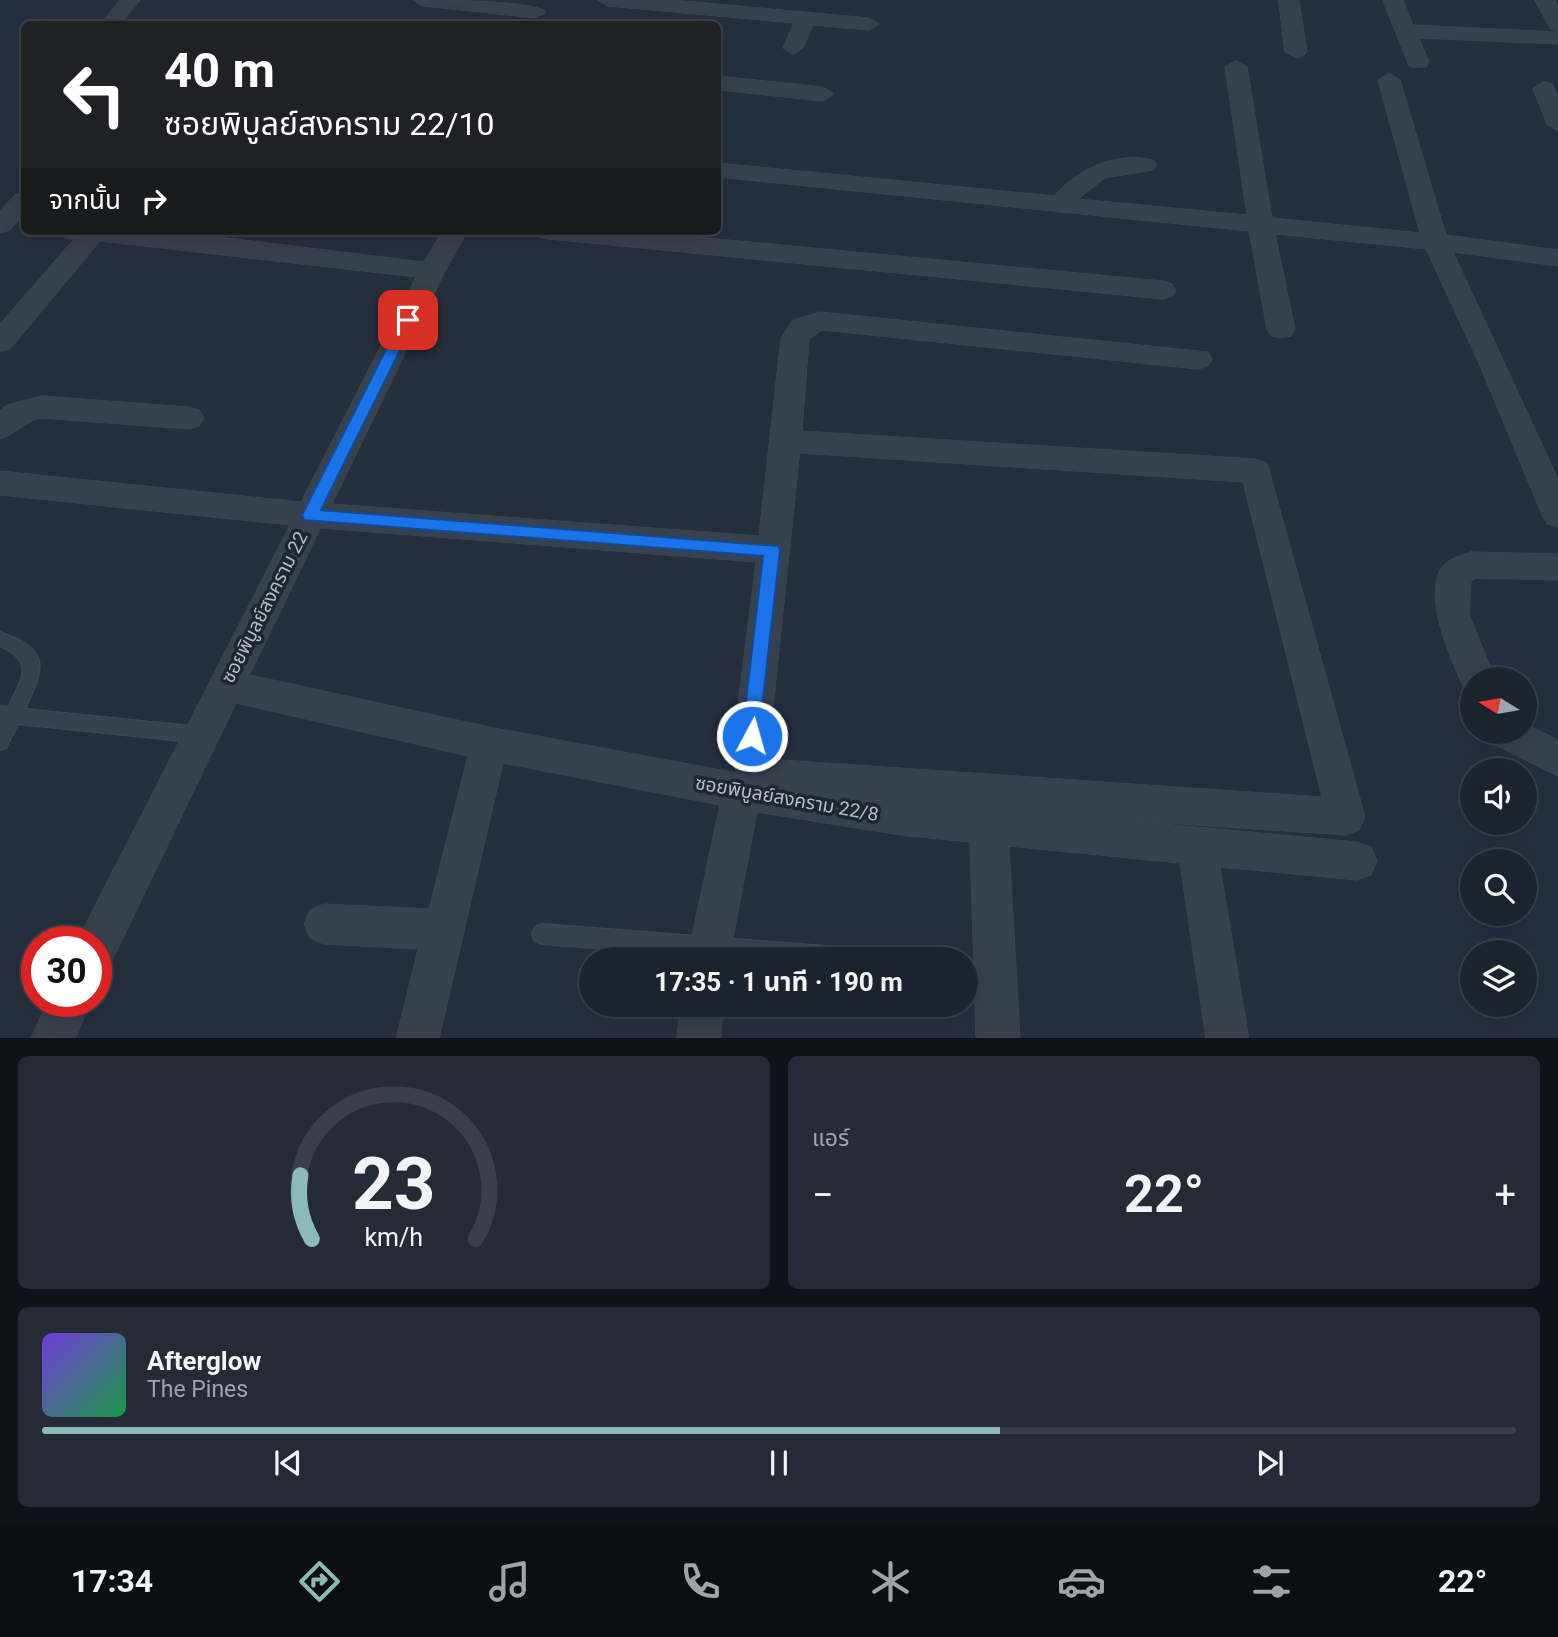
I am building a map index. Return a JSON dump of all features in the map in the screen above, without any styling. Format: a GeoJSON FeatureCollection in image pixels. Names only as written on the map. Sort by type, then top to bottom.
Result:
{"type":"FeatureCollection","features":[{"type":"Feature","properties":{"kind":"street"},"geometry":{"type":"LineString","coordinates":[[113,21],[130,0]]}},
{"type":"Feature","properties":{"kind":"street"},"geometry":{"type":"LineString","coordinates":[[423,0],[536,12]]}},
{"type":"Feature","properties":{"kind":"street"},"geometry":{"type":"LineString","coordinates":[[608,0],[718,18],[806,18],[870,24]]}},
{"type":"Feature","properties":{"kind":"street"},"geometry":{"type":"LineString","coordinates":[[1289,0],[1296,52]]}},
{"type":"Feature","properties":{"kind":"street"},"geometry":{"type":"LineString","coordinates":[[1393,0],[1418,62]]}},
{"type":"Feature","properties":{"kind":"street"},"geometry":{"type":"LineString","coordinates":[[1545,0],[1558,25]]}},
{"type":"Feature","properties":{"kind":"street"},"geometry":{"type":"LineString","coordinates":[[793,48],[806,18]]}},
{"type":"Feature","properties":{"kind":"street"},"geometry":{"type":"LineString","coordinates":[[1405,31],[1558,38]]}},
{"type":"Feature","properties":{"kind":"street"},"geometry":{"type":"LineString","coordinates":[[1236,67],[1261,226],[1281,329]]}},
{"type":"Feature","properties":{"kind":"street"},"geometry":{"type":"LineString","coordinates":[[1389,80],[1436,243],[1492,361],[1558,515]]}},
{"type":"Feature","properties":{"kind":"street"},"geometry":{"type":"LineString","coordinates":[[721,83],[823,94]]}},
{"type":"Feature","properties":{"kind":"street"},"geometry":{"type":"LineString","coordinates":[[1544,89],[1558,124]]}},
{"type":"Feature","properties":{"kind":"street"},"geometry":{"type":"LineString","coordinates":[[1060,205],[1075,185],[1090,174],[1109,167],[1145,165]]}},
{"type":"Feature","properties":{"kind":"street"},"geometry":{"type":"LineString","coordinates":[[721,170],[1436,243],[1558,258]]}},
{"type":"Feature","properties":{"kind":"street"},"geometry":{"type":"LineString","coordinates":[[0,225],[21,203]]}},
{"type":"Feature","properties":{"kind":"street"},"geometry":{"type":"LineString","coordinates":[[0,225],[21,227]]}},
{"type":"Feature","properties":{"kind":"street"},"geometry":{"type":"LineString","coordinates":[[0,342],[81,235]]}},
{"type":"Feature","properties":{"kind":"street"},"geometry":{"type":"LineString","coordinates":[[172,235],[432,271]]}},
{"type":"Feature","properties":{"kind":"street","name":"ซอยพิบูลย์สงคราม 22"},"geometry":{"type":"LineString","coordinates":[[107,926],[432,271],[453,235]]}},
{"type":"Feature","properties":{"kind":"street"},"geometry":{"type":"LineString","coordinates":[[591,235],[1163,290]]}},
{"type":"Feature","properties":{"kind":"street"},"geometry":{"type":"LineString","coordinates":[[786,441],[1255,471],[1346,817],[772,778],[755,772],[750,758],[786,441],[794,338],[803,327],[820,321],[1198,359]]}},
{"type":"Feature","properties":{"kind":"street"},"geometry":{"type":"LineString","coordinates":[[0,428],[15,414],[41,407],[189,418]]}},
{"type":"Feature","properties":{"kind":"street"},"geometry":{"type":"LineString","coordinates":[[0,484],[129,494],[310,515],[772,550]]}},
{"type":"Feature","properties":{"kind":"street"},"geometry":{"type":"LineString","coordinates":[[1472,667],[1452,614],[1455,574],[1471,565],[1558,568]]}},
{"type":"Feature","properties":{"kind":"street","name":"ซอยพิบูลย์สงคราม 22/8"},"geometry":{"type":"LineString","coordinates":[[225,685],[489,744],[742,792],[900,817],[1357,861]]}},
{"type":"Feature","properties":{"kind":"street"},"geometry":{"type":"LineString","coordinates":[[417,1038],[489,744]]}},
{"type":"Feature","properties":{"kind":"street"},"geometry":{"type":"LineString","coordinates":[[1529,744],[1558,759]]}},
{"type":"Feature","properties":{"kind":"street"},"geometry":{"type":"LineString","coordinates":[[710,947],[742,792]]}},
{"type":"Feature","properties":{"kind":"street"},"geometry":{"type":"LineString","coordinates":[[989,826],[998,1038]]}},
{"type":"Feature","properties":{"kind":"street"},"geometry":{"type":"LineString","coordinates":[[1197,845],[1228,1038]]}},
{"type":"Feature","properties":{"kind":"street"},"geometry":{"type":"LineString","coordinates":[[324,924],[442,930]]}},
{"type":"Feature","properties":{"kind":"street"},"geometry":{"type":"LineString","coordinates":[[52,1038],[62,1017]]}},
{"type":"Feature","properties":{"kind":"street"},"geometry":{"type":"LineString","coordinates":[[699,1038],[701,1017]]}},
{"type":"Feature","properties":{"kind":"lane"},"geometry":{"type":"LineString","coordinates":[[0,639],[15,644],[30,655],[33,664],[32,676],[7,715],[0,742]]}},
{"type":"Feature","properties":{"kind":"lane"},"geometry":{"type":"LineString","coordinates":[[7,715],[201,735]]}},
{"type":"Feature","properties":{"kind":"lane"},"geometry":{"type":"LineString","coordinates":[[542,934],[663,947]]}},
{"type":"Feature","properties":{"kind":"route"},"geometry":{"type":"LineString","coordinates":[[408,320],[310,515],[772,550],[752,736]]}}]}
